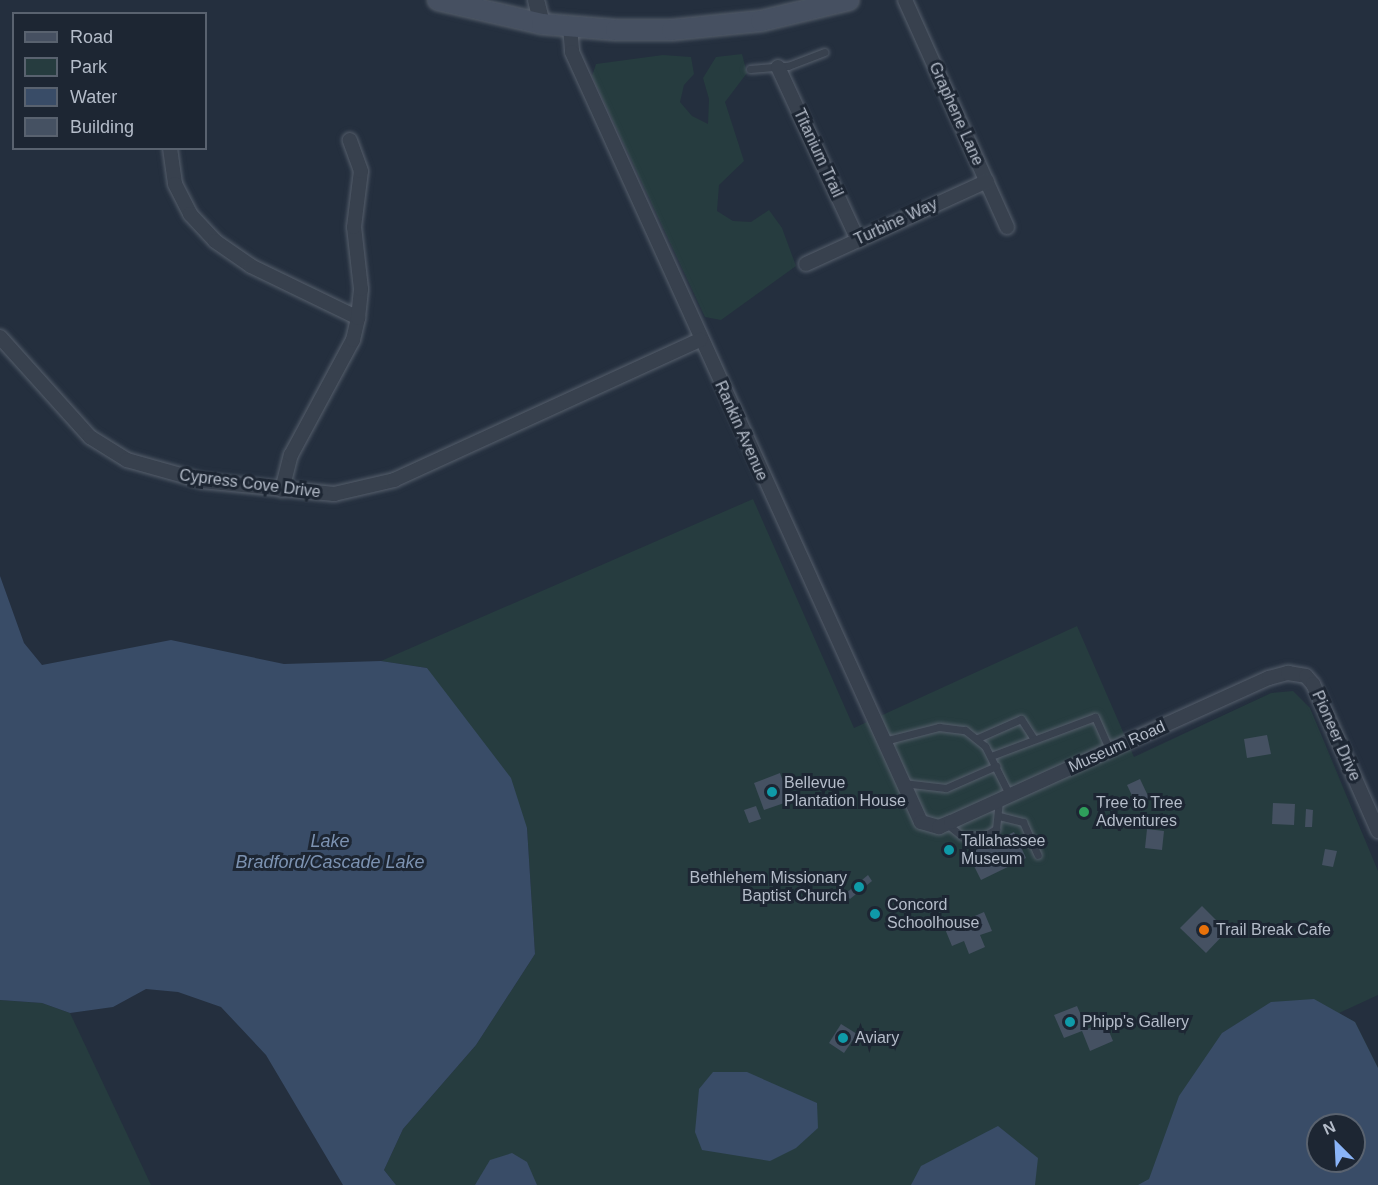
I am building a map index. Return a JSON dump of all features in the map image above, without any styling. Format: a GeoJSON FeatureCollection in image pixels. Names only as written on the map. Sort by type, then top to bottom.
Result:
{"type":"FeatureCollection","features":[{"type":"Feature","properties":{"kind":"main road"},"geometry":{"type":"LineString","coordinates":[[438,0],[542,24],[627,30],[715,27],[795,15],[849,0]]}},
{"type":"Feature","properties":{"kind":"street"},"geometry":{"type":"LineString","coordinates":[[536,0],[542,24]]}},
{"type":"Feature","properties":{"kind":"street","name":"Graphene Lane"},"geometry":{"type":"LineString","coordinates":[[905,0],[1007,227]]}},
{"type":"Feature","properties":{"kind":"street","name":"Rankin Avenue"},"geometry":{"type":"LineString","coordinates":[[570,27],[572,52],[700,340],[914,812],[929,826]]}},
{"type":"Feature","properties":{"kind":"street","name":"Titanium Trail"},"geometry":{"type":"LineString","coordinates":[[778,67],[858,240]]}},
{"type":"Feature","properties":{"kind":"street"},"geometry":{"type":"LineString","coordinates":[[282,490],[291,455],[353,340],[358,318],[361,289],[354,227],[361,171],[350,140]]}},
{"type":"Feature","properties":{"kind":"street"},"geometry":{"type":"LineString","coordinates":[[170,150],[175,184],[190,214],[215,241],[251,266],[358,318]]}},
{"type":"Feature","properties":{"kind":"street","name":"Turbine Way"},"geometry":{"type":"LineString","coordinates":[[806,264],[987,181]]}},
{"type":"Feature","properties":{"kind":"street","name":"Cypress Cove Drive"},"geometry":{"type":"LineString","coordinates":[[0,337],[90,437],[127,460],[202,481],[334,494],[383,484],[700,340]]}},
{"type":"Feature","properties":{"kind":"street","name":"Museum Road"},"geometry":{"type":"LineString","coordinates":[[929,826],[947,824],[1269,678],[1288,673],[1306,676]]}},
{"type":"Feature","properties":{"kind":"street","name":"Pioneer Drive"},"geometry":{"type":"LineString","coordinates":[[1306,676],[1313,684],[1378,831]]}},
{"type":"Feature","properties":{"kind":"lane"},"geometry":{"type":"LineString","coordinates":[[750,69],[778,67],[824,52]]}},
{"type":"Feature","properties":{"kind":"lane"},"geometry":{"type":"LineString","coordinates":[[991,756],[1095,717],[1110,750]]}},
{"type":"Feature","properties":{"kind":"lane"},"geometry":{"type":"LineString","coordinates":[[978,738],[1021,719],[1034,740]]}},
{"type":"Feature","properties":{"kind":"lane"},"geometry":{"type":"LineString","coordinates":[[882,742],[898,735],[955,726],[978,738],[996,766],[1004,798],[996,829],[970,838],[962,836],[947,824]]}},
{"type":"Feature","properties":{"kind":"lane"},"geometry":{"type":"LineString","coordinates":[[900,782],[946,788],[996,766]]}},
{"type":"Feature","properties":{"kind":"lane"},"geometry":{"type":"LineString","coordinates":[[999,816],[1023,822],[1038,855]]}},
{"type":"Feature","properties":{"kind":"green space"},"geometry":{"type":"Polygon","coordinates":[[[742,54],[747,73],[725,102],[744,161],[719,185],[717,211],[733,221],[751,222],[769,210],[782,228],[796,266],[721,320],[705,317],[592,76],[596,64],[663,55],[691,57],[694,74],[684,85],[680,102],[692,116],[708,124],[709,99],[703,78],[716,57],[742,54]]]}},
{"type":"Feature","properties":{"kind":"green space","name":"Tallahassee Museum"},"geometry":{"type":"Polygon","coordinates":[[[753,499],[854,728],[1077,626],[1134,757],[1271,693],[1293,691],[1310,708],[1378,871],[1378,995],[1339,1013],[1355,1022],[1378,1068],[1378,1185],[396,1185],[384,1170],[403,1129],[476,1045],[535,954],[527,828],[427,668],[381,661],[753,499]],[[1271,1003],[1222,1033],[1223,1163],[1306,1162],[1306,1173],[1366,1173],[1366,1113],[1346,1113],[1271,1003]]]}},
{"type":"Feature","properties":{"kind":"green space"},"geometry":{"type":"Polygon","coordinates":[[[0,1000],[42,1003],[70,1013],[151,1185],[0,1185],[0,1000]]]}},
{"type":"Feature","properties":{"kind":"water","name":"Lake Bradford/Cascade Lake"},"geometry":{"type":"Polygon","coordinates":[[[0,576],[24,643],[42,665],[171,640],[284,664],[381,661],[427,668],[511,778],[527,828],[535,954],[476,1045],[403,1129],[384,1170],[396,1185],[343,1185],[266,1055],[221,1007],[178,992],[146,989],[113,1007],[70,1013],[42,1003],[0,1000],[0,576]]]}},
{"type":"Feature","properties":{"kind":"water"},"geometry":{"type":"Polygon","coordinates":[[[1314,999],[1355,1022],[1378,1068],[1378,1185],[1138,1185],[1149,1179],[1179,1096],[1222,1033],[1271,1002],[1314,999]]]}},
{"type":"Feature","properties":{"kind":"water"},"geometry":{"type":"Polygon","coordinates":[[[713,1072],[747,1072],[817,1103],[818,1128],[796,1148],[770,1161],[702,1150],[695,1132],[699,1089],[713,1072]]]}},
{"type":"Feature","properties":{"kind":"water"},"geometry":{"type":"Polygon","coordinates":[[[998,1126],[1038,1158],[1035,1185],[911,1185],[921,1166],[998,1126]]]}},
{"type":"Feature","properties":{"kind":"water"},"geometry":{"type":"Polygon","coordinates":[[[512,1153],[527,1162],[537,1185],[475,1185],[490,1160],[512,1153]]]}},
{"type":"Feature","properties":{"kind":"building"},"geometry":{"type":"Polygon","coordinates":[[[1267,735],[1271,754],[1247,758],[1244,739],[1267,735]]]}},
{"type":"Feature","properties":{"kind":"building","name":"Bellevue Plantation House"},"geometry":{"type":"Polygon","coordinates":[[[780,773],[790,801],[764,810],[754,783],[780,773]]]}},
{"type":"Feature","properties":{"kind":"building"},"geometry":{"type":"Polygon","coordinates":[[[1140,779],[1149,798],[1136,804],[1127,785],[1140,779]]]}},
{"type":"Feature","properties":{"kind":"building"},"geometry":{"type":"Polygon","coordinates":[[[1273,803],[1295,804],[1294,825],[1272,824],[1273,803]]]}},
{"type":"Feature","properties":{"kind":"building"},"geometry":{"type":"Polygon","coordinates":[[[756,806],[761,819],[749,823],[744,810],[756,806]]]}},
{"type":"Feature","properties":{"kind":"building"},"geometry":{"type":"Polygon","coordinates":[[[1306,809],[1313,810],[1312,827],[1305,827],[1306,809]]]}},
{"type":"Feature","properties":{"kind":"building"},"geometry":{"type":"Polygon","coordinates":[[[1147,829],[1164,831],[1162,850],[1145,848],[1147,829]]]}},
{"type":"Feature","properties":{"kind":"building"},"geometry":{"type":"Polygon","coordinates":[[[1014,832],[1026,858],[981,880],[968,854],[1014,832]]]}},
{"type":"Feature","properties":{"kind":"building"},"geometry":{"type":"Polygon","coordinates":[[[1325,849],[1337,851],[1333,867],[1322,865],[1325,849]]]}},
{"type":"Feature","properties":{"kind":"building","name":"Bethlehem Missionary Baptist Church"},"geometry":{"type":"Polygon","coordinates":[[[868,875],[872,881],[850,899],[845,894],[868,875]]]}},
{"type":"Feature","properties":{"kind":"building","name":"Trail Break Cafe"},"geometry":{"type":"Polygon","coordinates":[[[1202,906],[1227,931],[1206,953],[1180,928],[1202,906]]]}},
{"type":"Feature","properties":{"kind":"building","name":"Concord Schoolhouse"},"geometry":{"type":"Polygon","coordinates":[[[878,907],[882,914],[873,921],[868,915],[878,907]]]}},
{"type":"Feature","properties":{"kind":"building"},"geometry":{"type":"Polygon","coordinates":[[[984,912],[992,931],[980,935],[985,947],[969,954],[964,941],[952,946],[945,929],[984,912]]]}},
{"type":"Feature","properties":{"kind":"building"},"geometry":{"type":"Polygon","coordinates":[[[1077,1006],[1087,1029],[1105,1022],[1113,1041],[1090,1051],[1082,1031],[1064,1038],[1054,1015],[1077,1006]]]}},
{"type":"Feature","properties":{"kind":"building","name":"Aviary"},"geometry":{"type":"Polygon","coordinates":[[[841,1024],[857,1034],[844,1053],[829,1043],[841,1024]]]}},
{"type":"Feature","properties":{"kind":"place","name":"Bellevue Plantation House"},"geometry":{"type":"Point","coordinates":[772,792]}},
{"type":"Feature","properties":{"kind":"place","name":"Tree to Tree Adventures"},"geometry":{"type":"Point","coordinates":[1084,812]}},
{"type":"Feature","properties":{"kind":"place","name":"Tallahassee Museum"},"geometry":{"type":"Point","coordinates":[949,850]}},
{"type":"Feature","properties":{"kind":"place","name":"Bethlehem Missionary Baptist Church"},"geometry":{"type":"Point","coordinates":[859,887]}},
{"type":"Feature","properties":{"kind":"place","name":"Concord Schoolhouse"},"geometry":{"type":"Point","coordinates":[875,914]}},
{"type":"Feature","properties":{"kind":"place","name":"Trail Break Cafe"},"geometry":{"type":"Point","coordinates":[1204,930]}},
{"type":"Feature","properties":{"kind":"place","name":"Phipp's Gallery"},"geometry":{"type":"Point","coordinates":[1070,1022]}},
{"type":"Feature","properties":{"kind":"place","name":"Aviary"},"geometry":{"type":"Point","coordinates":[843,1038]}}]}
